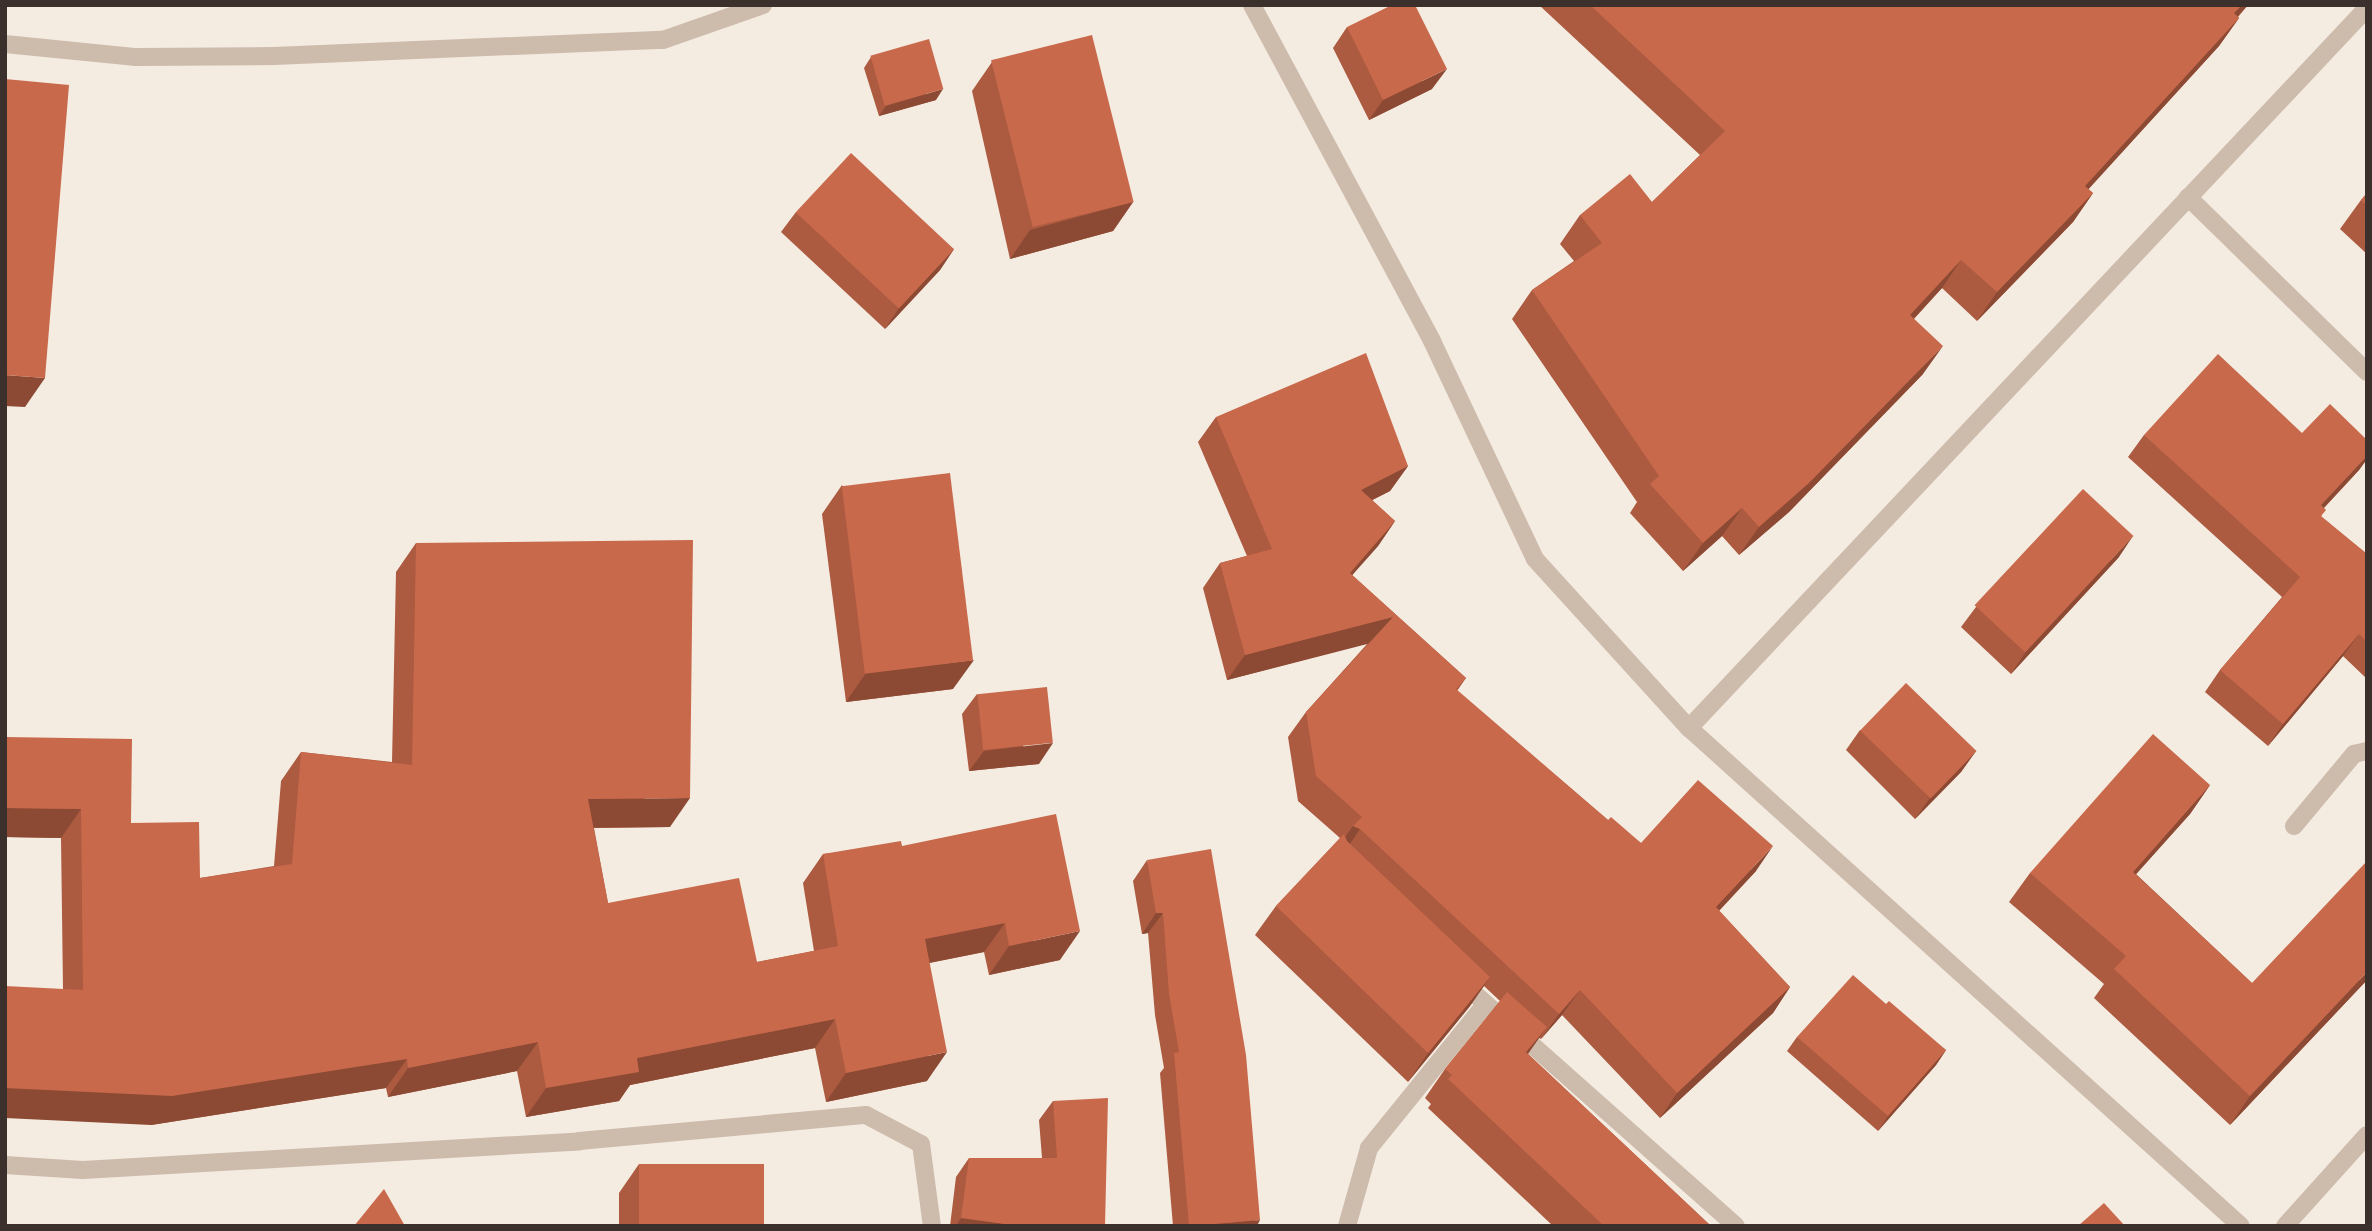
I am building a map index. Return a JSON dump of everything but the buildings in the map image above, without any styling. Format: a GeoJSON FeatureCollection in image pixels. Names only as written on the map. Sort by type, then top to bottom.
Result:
{"type":"FeatureCollection","features":[{"type":"Feature","properties":{"kind":"street"},"geometry":{"type":"LineString","coordinates":[[5,44],[136,57],[274,56],[663,40],[763,5]]}},
{"type":"Feature","properties":{"kind":"street"},"geometry":{"type":"LineString","coordinates":[[1252,5],[1432,341],[1535,559],[1689,728],[2241,1226]]}},
{"type":"Feature","properties":{"kind":"street"},"geometry":{"type":"LineString","coordinates":[[1689,728],[2367,8]]}},
{"type":"Feature","properties":{"kind":"street"},"geometry":{"type":"LineString","coordinates":[[2188,197],[2367,372]]}},
{"type":"Feature","properties":{"kind":"street"},"geometry":{"type":"LineString","coordinates":[[2294,826],[2354,754],[2367,751]]}},
{"type":"Feature","properties":{"kind":"street"},"geometry":{"type":"LineString","coordinates":[[1445,967],[1736,1226]]}},
{"type":"Feature","properties":{"kind":"street"},"geometry":{"type":"LineString","coordinates":[[1348,1226],[1369,1148],[1485,1004]]}},
{"type":"Feature","properties":{"kind":"street"},"geometry":{"type":"LineString","coordinates":[[5,1165],[83,1170],[138,1167],[579,1141],[866,1115],[921,1144],[932,1226]]}},
{"type":"Feature","properties":{"kind":"street"},"geometry":{"type":"LineString","coordinates":[[2284,1226],[2367,1135]]}}]}
